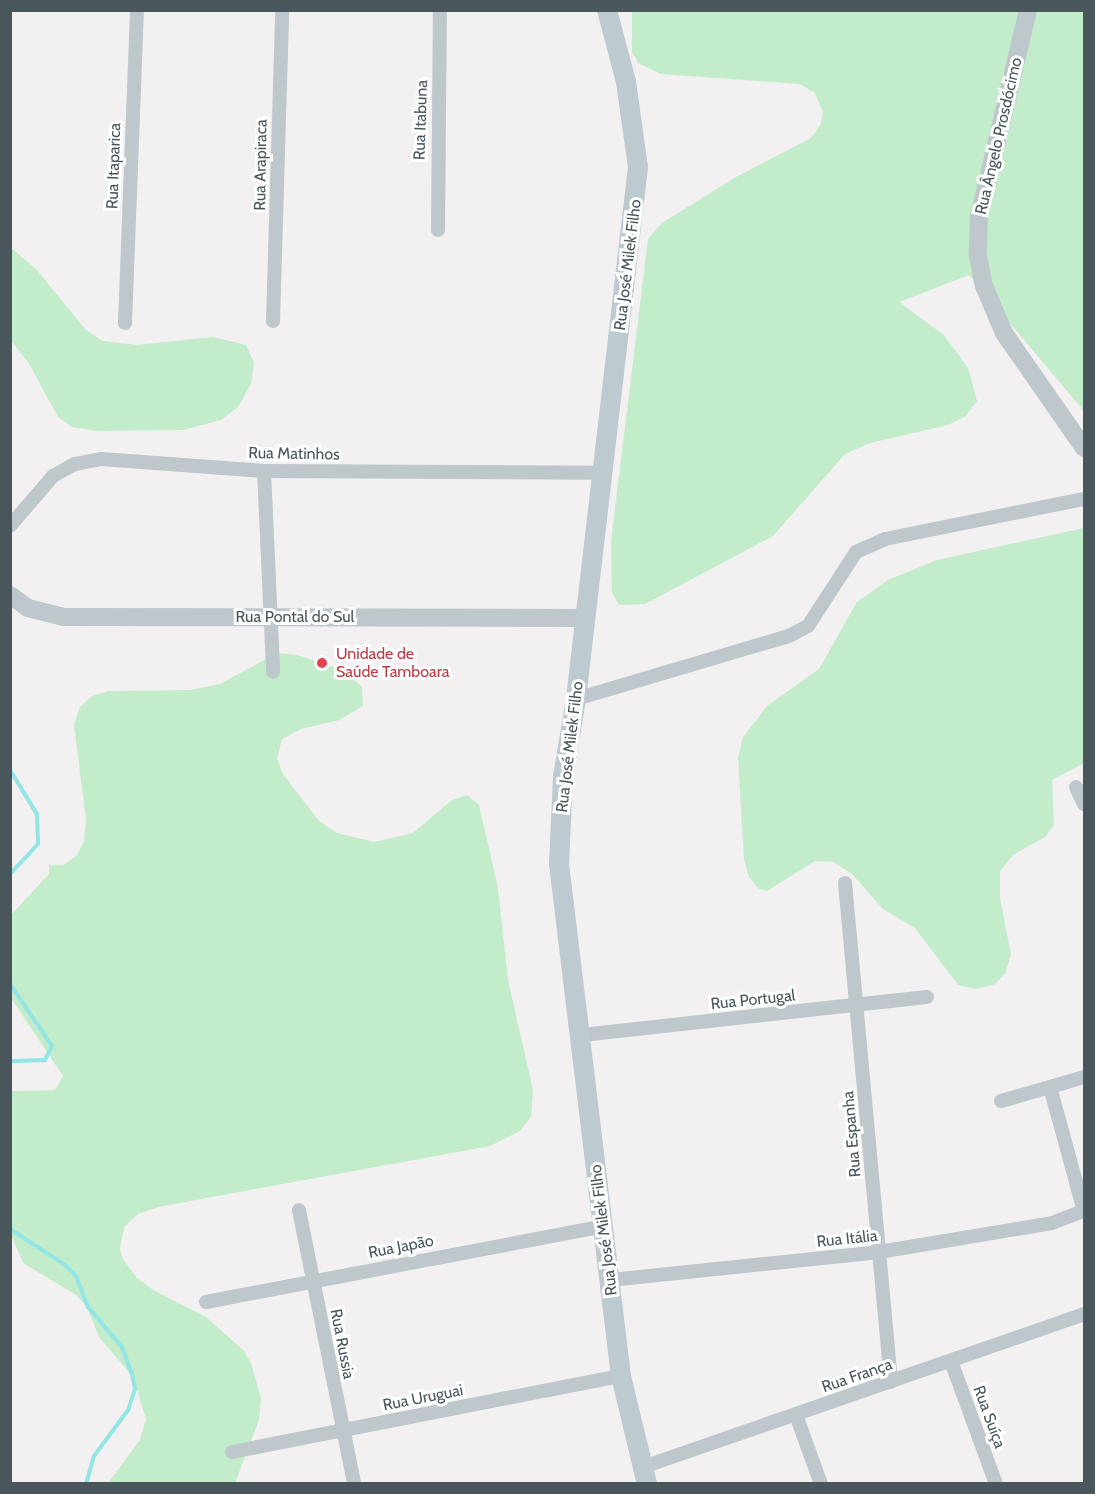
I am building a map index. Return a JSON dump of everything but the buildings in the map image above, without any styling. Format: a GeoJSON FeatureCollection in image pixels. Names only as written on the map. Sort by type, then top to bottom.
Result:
{"type":"FeatureCollection","features":[{"type":"Feature","properties":{"kind":"main road","name":"Rua José Milek Filho"},"geometry":{"type":"LineString","coordinates":[[607,10],[626,82],[638,167],[576,699],[562,777],[559,864],[582,1035],[621,1376],[644,1476]]}},
{"type":"Feature","properties":{"kind":"street","name":"Rua Itaparica"},"geometry":{"type":"LineString","coordinates":[[125,323],[137,10]]}},
{"type":"Feature","properties":{"kind":"street","name":"Rua Arapiraca"},"geometry":{"type":"LineString","coordinates":[[273,321],[282,10]]}},
{"type":"Feature","properties":{"kind":"street","name":"Rua Itabuna"},"geometry":{"type":"LineString","coordinates":[[438,230],[435,190],[440,10]]}},
{"type":"Feature","properties":{"kind":"street","name":"Rua Ângelo Prosdócimo"},"geometry":{"type":"LineString","coordinates":[[1028,10],[979,218],[978,256],[984,286],[1004,333],[1084,448]]}},
{"type":"Feature","properties":{"kind":"street","name":"Rua Matinhos"},"geometry":{"type":"LineString","coordinates":[[10,526],[53,476],[75,464],[101,459],[264,471],[603,473]]}},
{"type":"Feature","properties":{"kind":"street"},"geometry":{"type":"LineString","coordinates":[[264,471],[268,617],[273,672]]}},
{"type":"Feature","properties":{"kind":"street"},"geometry":{"type":"LineString","coordinates":[[576,699],[789,636],[808,626],[856,552],[885,538],[1084,499]]}},
{"type":"Feature","properties":{"kind":"street","name":"Rua Pontal do Sul"},"geometry":{"type":"LineString","coordinates":[[10,596],[28,608],[64,617],[585,618]]}},
{"type":"Feature","properties":{"kind":"street"},"geometry":{"type":"LineString","coordinates":[[1076,787],[1084,804]]}},
{"type":"Feature","properties":{"kind":"street","name":"Rua Espanha"},"geometry":{"type":"LineString","coordinates":[[845,882],[891,1382]]}},
{"type":"Feature","properties":{"kind":"street","name":"Rua Portugal"},"geometry":{"type":"LineString","coordinates":[[582,1035],[927,997]]}},
{"type":"Feature","properties":{"kind":"street"},"geometry":{"type":"LineString","coordinates":[[1001,1101],[1084,1077]]}},
{"type":"Feature","properties":{"kind":"street"},"geometry":{"type":"LineString","coordinates":[[1050,1087],[1084,1211]]}},
{"type":"Feature","properties":{"kind":"street","name":"Rua Russia"},"geometry":{"type":"LineString","coordinates":[[299,1210],[354,1484]]}},
{"type":"Feature","properties":{"kind":"street","name":"Rua Itália"},"geometry":{"type":"LineString","coordinates":[[610,1280],[879,1252],[1053,1223],[1084,1211]]}},
{"type":"Feature","properties":{"kind":"street","name":"Rua Japão"},"geometry":{"type":"LineString","coordinates":[[206,1302],[603,1226]]}},
{"type":"Feature","properties":{"kind":"street","name":"Rua França"},"geometry":{"type":"LineString","coordinates":[[644,1476],[796,1415],[1084,1314]]}},
{"type":"Feature","properties":{"kind":"street","name":"Rua Suíça"},"geometry":{"type":"LineString","coordinates":[[951,1361],[996,1484]]}},
{"type":"Feature","properties":{"kind":"street","name":"Rua Uruguai"},"geometry":{"type":"LineString","coordinates":[[232,1452],[621,1376]]}},
{"type":"Feature","properties":{"kind":"street"},"geometry":{"type":"LineString","coordinates":[[796,1415],[821,1484]]}},
{"type":"Feature","properties":{"kind":"green space"},"geometry":{"type":"Polygon","coordinates":[[[632,11],[1084,11],[1084,411],[969,275],[899,302],[944,335],[968,368],[977,401],[966,416],[948,425],[870,443],[845,454],[773,536],[645,604],[619,605],[612,593],[611,542],[648,239],[662,223],[736,177],[811,138],[821,124],[823,112],[815,93],[800,84],[661,74],[638,63],[632,52],[632,11]]]}},
{"type":"Feature","properties":{"kind":"green space"},"geometry":{"type":"Polygon","coordinates":[[[11,248],[36,269],[85,329],[102,341],[137,345],[213,337],[246,345],[254,363],[251,384],[238,407],[221,420],[183,430],[97,431],[72,427],[58,417],[29,364],[11,340],[11,248]]]}},
{"type":"Feature","properties":{"kind":"green space"},"geometry":{"type":"Polygon","coordinates":[[[1084,528],[1084,763],[1052,780],[1054,825],[1045,837],[1013,855],[1000,871],[1000,898],[1011,955],[1005,974],[995,984],[976,989],[958,985],[915,928],[883,909],[852,874],[834,862],[815,861],[767,891],[759,889],[749,877],[744,859],[738,758],[743,737],[767,706],[819,669],[857,602],[888,580],[937,560],[1084,528]]]}},
{"type":"Feature","properties":{"kind":"green space"},"geometry":{"type":"Polygon","coordinates":[[[277,653],[297,655],[341,669],[362,687],[363,706],[339,720],[301,729],[282,739],[277,759],[283,774],[319,821],[337,833],[374,842],[413,833],[452,800],[467,795],[479,805],[498,888],[508,980],[533,1090],[531,1117],[520,1131],[490,1146],[158,1207],[138,1214],[124,1227],[120,1249],[123,1259],[136,1277],[153,1290],[206,1317],[243,1350],[251,1363],[261,1399],[259,1420],[235,1483],[108,1483],[140,1440],[146,1419],[133,1377],[99,1337],[87,1307],[76,1295],[23,1263],[11,1235],[11,1091],[55,1090],[63,1076],[11,998],[10,916],[49,874],[49,865],[64,865],[77,855],[84,842],[86,820],[74,725],[80,707],[92,696],[109,691],[190,690],[220,684],[277,653]]]}},
{"type":"Feature","properties":{"kind":"waterway"},"geometry":{"type":"LineString","coordinates":[[10,770],[37,814],[38,844],[10,874]]}},
{"type":"Feature","properties":{"kind":"waterway"},"geometry":{"type":"LineString","coordinates":[[10,984],[52,1046],[45,1060],[10,1061]]}},
{"type":"Feature","properties":{"kind":"waterway"},"geometry":{"type":"LineString","coordinates":[[10,1229],[65,1265],[76,1276],[88,1307],[122,1347],[132,1374],[135,1389],[128,1410],[94,1456],[86,1484]]}},
{"type":"Feature","properties":{"kind":"place","name":"Unidade de Saúde Tamboara"},"geometry":{"type":"Point","coordinates":[322,663]}}]}
